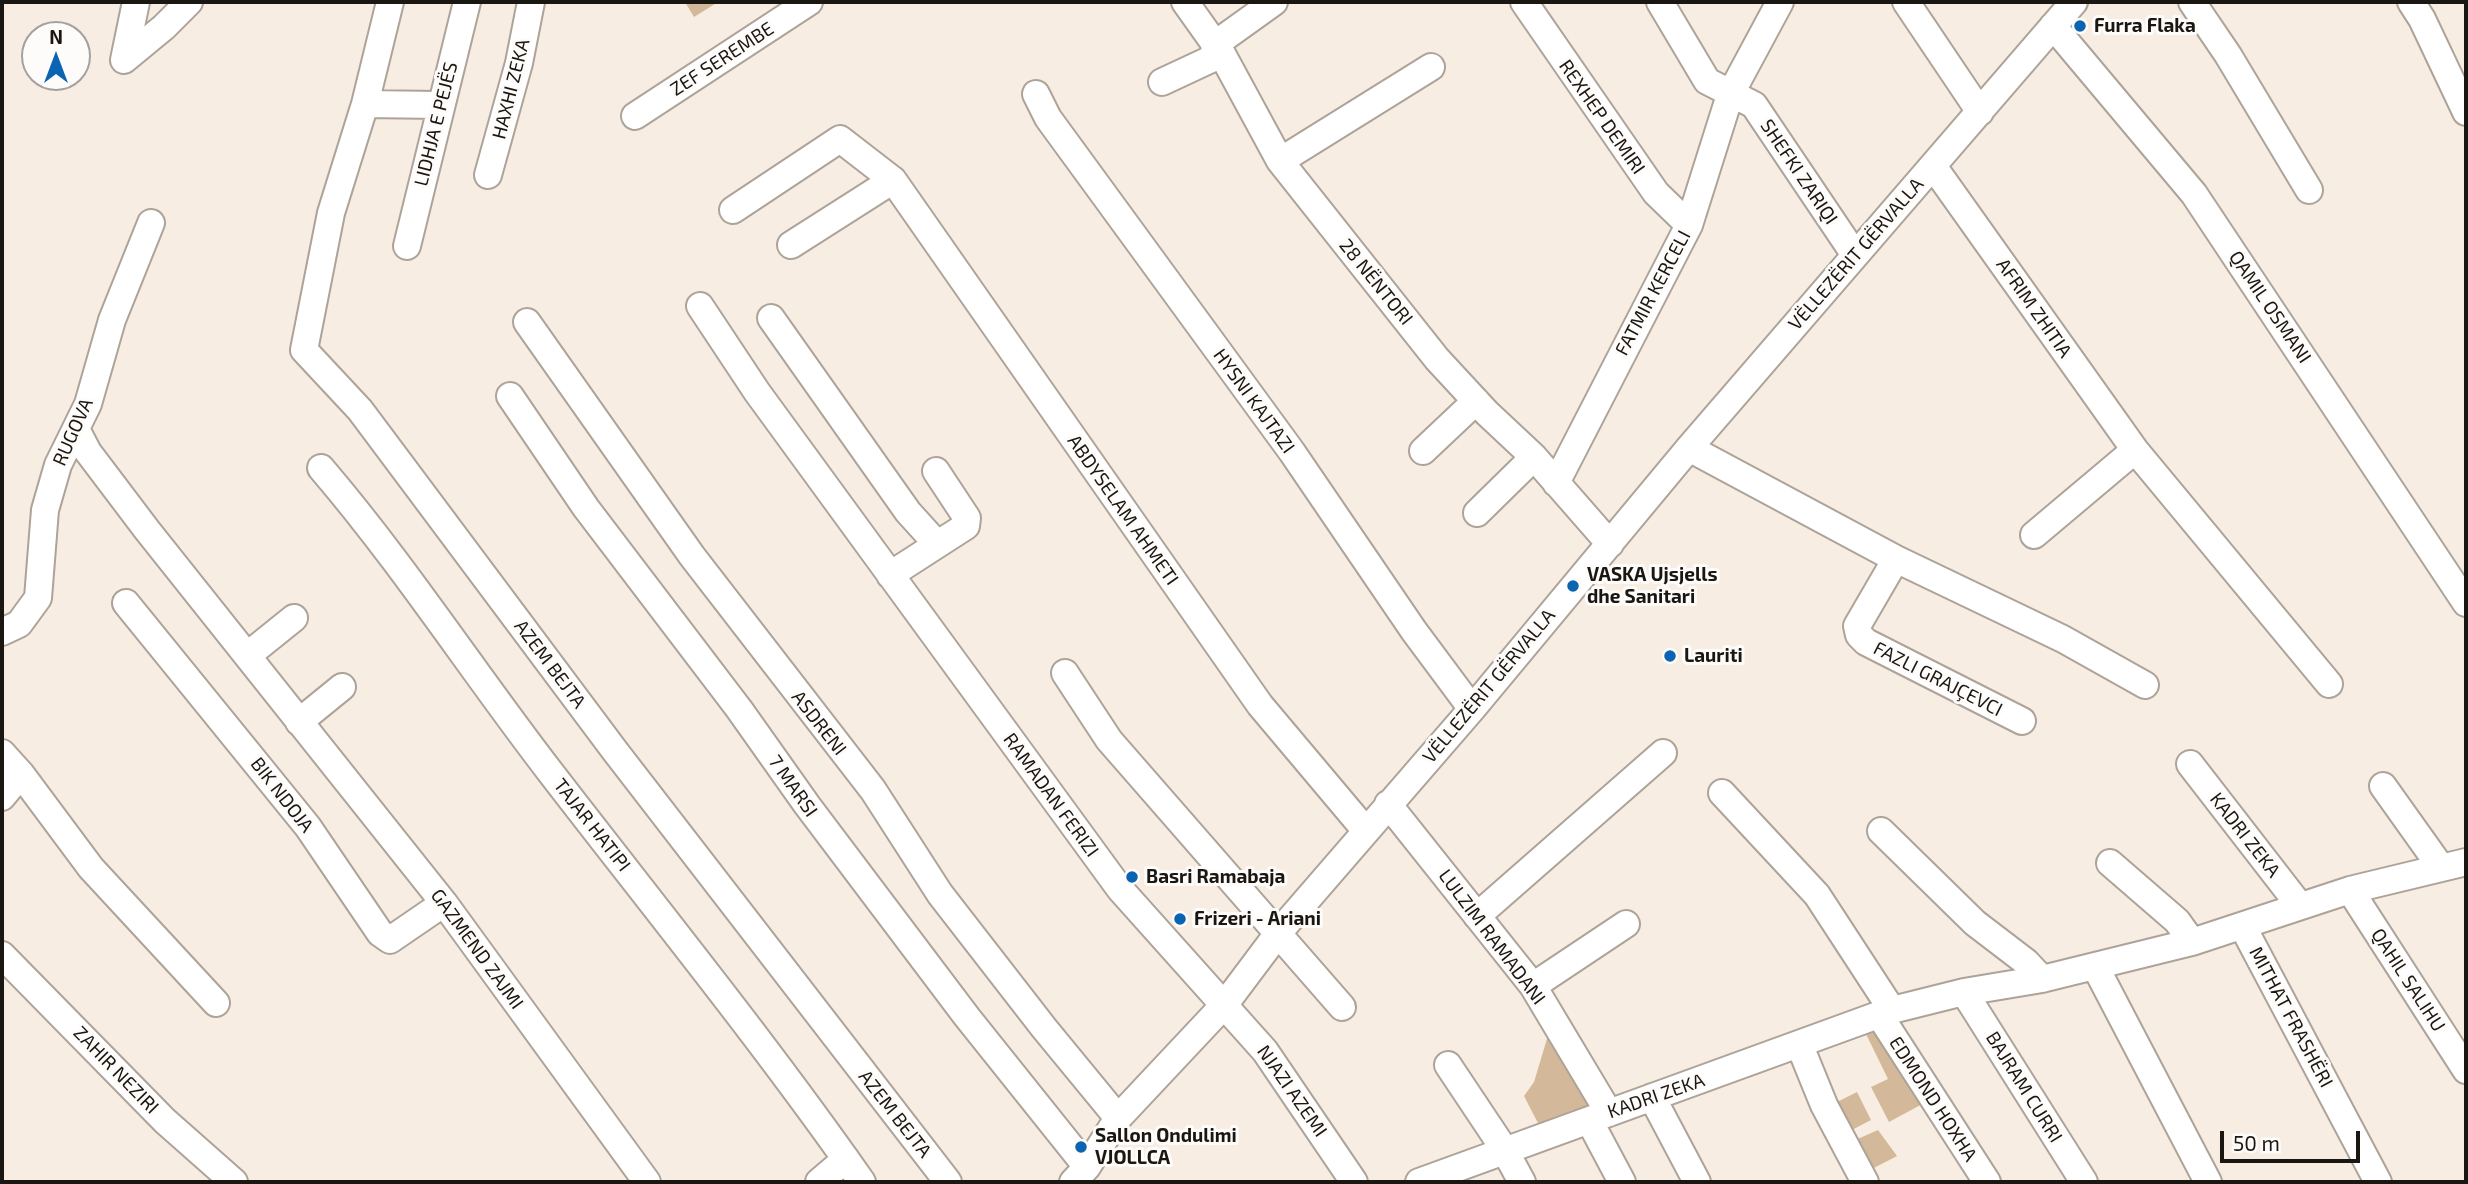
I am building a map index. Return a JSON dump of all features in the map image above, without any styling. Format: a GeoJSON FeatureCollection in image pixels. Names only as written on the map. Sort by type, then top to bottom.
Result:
{"type":"FeatureCollection","features":[{"type":"Feature","properties":{"kind":"street"},"geometry":{"type":"LineString","coordinates":[[135,2],[124,60],[189,2]]}},
{"type":"Feature","properties":{"kind":"street","name":"AZEM BEJTA"},"geometry":{"type":"LineString","coordinates":[[390,2],[365,104],[331,213],[304,350],[359,410],[615,751],[948,1182]]}},
{"type":"Feature","properties":{"kind":"street","name":"LIDHJA E PEJËS"},"geometry":{"type":"LineString","coordinates":[[407,246],[467,2]]}},
{"type":"Feature","properties":{"kind":"street","name":"HAXHI ZEKA"},"geometry":{"type":"LineString","coordinates":[[488,175],[519,63],[531,2]]}},
{"type":"Feature","properties":{"kind":"street","name":"ZEF SEREMBE"},"geometry":{"type":"LineString","coordinates":[[635,116],[809,2]]}},
{"type":"Feature","properties":{"kind":"street","name":"28 NËNTORI"},"geometry":{"type":"LineString","coordinates":[[1185,2],[1218,49],[1280,161],[1437,359],[1534,457],[1610,544]]}},
{"type":"Feature","properties":{"kind":"street"},"geometry":{"type":"LineString","coordinates":[[1162,82],[1218,49],[1274,2]]}},
{"type":"Feature","properties":{"kind":"street","name":"REXHEP DEMIRI"},"geometry":{"type":"LineString","coordinates":[[1524,2],[1656,193],[1689,225]]}},
{"type":"Feature","properties":{"kind":"street","name":"SHEFKI ZARIQI"},"geometry":{"type":"LineString","coordinates":[[1660,2],[1707,81],[1754,105],[1855,255]]}},
{"type":"Feature","properties":{"kind":"street","name":"FATMIR KERCELI"},"geometry":{"type":"LineString","coordinates":[[1556,483],[1689,225],[1730,95],[1780,2]]}},
{"type":"Feature","properties":{"kind":"street"},"geometry":{"type":"LineString","coordinates":[[1906,2],[1980,112]]}},
{"type":"Feature","properties":{"kind":"street","name":"VËLLEZËRIT GËRVALLA"},"geometry":{"type":"LineString","coordinates":[[1077,1178],[1118,1118],[1224,1004],[1279,932],[1472,709],[1689,448],[2074,2]]}},
{"type":"Feature","properties":{"kind":"street"},"geometry":{"type":"LineString","coordinates":[[2192,2],[2228,55],[2309,190]]}},
{"type":"Feature","properties":{"kind":"street"},"geometry":{"type":"LineString","coordinates":[[2411,2],[2423,19],[2466,112]]}},
{"type":"Feature","properties":{"kind":"street","name":"QAMIL OSMANI"},"geometry":{"type":"LineString","coordinates":[[2053,26],[2194,194],[2466,603]]}},
{"type":"Feature","properties":{"kind":"street"},"geometry":{"type":"LineString","coordinates":[[1280,161],[1431,67]]}},
{"type":"Feature","properties":{"kind":"street","name":"HYSNI KAJTAZI"},"geometry":{"type":"LineString","coordinates":[[1036,94],[1048,118],[1292,452],[1414,631],[1472,709]]}},
{"type":"Feature","properties":{"kind":"street"},"geometry":{"type":"LineString","coordinates":[[365,104],[440,105]]}},
{"type":"Feature","properties":{"kind":"street","name":"ABDYSELAM AHMETI"},"geometry":{"type":"LineString","coordinates":[[733,210],[840,139],[893,180],[1260,705],[1336,799],[1366,831]]}},
{"type":"Feature","properties":{"kind":"street","name":"AFRIM ZHITIA"},"geometry":{"type":"LineString","coordinates":[[1933,166],[2135,450],[2329,684]]}},
{"type":"Feature","properties":{"kind":"street"},"geometry":{"type":"LineString","coordinates":[[791,245],[893,180]]}},
{"type":"Feature","properties":{"kind":"street","name":"RUGOVA"},"geometry":{"type":"LineString","coordinates":[[2,632],[19,624],[38,598],[45,510],[58,465],[77,431],[112,320],[151,223]]}},
{"type":"Feature","properties":{"kind":"street","name":"RAMADAN FERIZI"},"geometry":{"type":"LineString","coordinates":[[701,306],[757,392],[1120,888],[1224,1004]]}},
{"type":"Feature","properties":{"kind":"street"},"geometry":{"type":"LineString","coordinates":[[771,318],[908,512],[937,544]]}},
{"type":"Feature","properties":{"kind":"street","name":"ASDRENI"},"geometry":{"type":"LineString","coordinates":[[527,322],[692,556],[873,790],[940,894],[1118,1118]]}},
{"type":"Feature","properties":{"kind":"street","name":"7 MARSI"},"geometry":{"type":"LineString","coordinates":[[510,396],[586,508],[967,1017],[1077,1178]]}},
{"type":"Feature","properties":{"kind":"street"},"geometry":{"type":"LineString","coordinates":[[1423,451],[1476,401]]}},
{"type":"Feature","properties":{"kind":"street","name":"GAZMEND ZAJMI"},"geometry":{"type":"LineString","coordinates":[[77,431],[88,452],[138,519],[444,904],[647,1182]]}},
{"type":"Feature","properties":{"kind":"street"},"geometry":{"type":"LineString","coordinates":[[1689,448],[1896,559],[2063,639],[2146,685]]}},
{"type":"Feature","properties":{"kind":"street"},"geometry":{"type":"LineString","coordinates":[[2034,535],[2135,450]]}},
{"type":"Feature","properties":{"kind":"street"},"geometry":{"type":"LineString","coordinates":[[1477,513],[1534,457]]}},
{"type":"Feature","properties":{"kind":"street","name":"TAJAR HATIPI"},"geometry":{"type":"LineString","coordinates":[[321,468],[438,617],[549,771],[670,921],[862,1182]]}},
{"type":"Feature","properties":{"kind":"street"},"geometry":{"type":"LineString","coordinates":[[890,575],[966,526],[967,518],[936,471]]}},
{"type":"Feature","properties":{"kind":"street","name":"FAZLI GRAJÇEVCI"},"geometry":{"type":"LineString","coordinates":[[1896,559],[1857,626],[1859,635],[1866,642],[2022,721]]}},
{"type":"Feature","properties":{"kind":"street","name":"BIK NDOJA"},"geometry":{"type":"LineString","coordinates":[[127,603],[308,827],[380,933],[390,940],[444,904]]}},
{"type":"Feature","properties":{"kind":"street"},"geometry":{"type":"LineString","coordinates":[[248,655],[294,618]]}},
{"type":"Feature","properties":{"kind":"street"},"geometry":{"type":"LineString","coordinates":[[1065,673],[1109,740],[1342,1007]]}},
{"type":"Feature","properties":{"kind":"street"},"geometry":{"type":"LineString","coordinates":[[299,722],[342,687]]}},
{"type":"Feature","properties":{"kind":"street"},"geometry":{"type":"LineString","coordinates":[[2,752],[91,868],[216,1003]]}},
{"type":"Feature","properties":{"kind":"street"},"geometry":{"type":"LineString","coordinates":[[1477,916],[1663,753]]}},
{"type":"Feature","properties":{"kind":"street","name":"KADRI ZEKA"},"geometry":{"type":"LineString","coordinates":[[2190,764],[2300,906]]}},
{"type":"Feature","properties":{"kind":"street"},"geometry":{"type":"LineString","coordinates":[[2,797],[21,774]]}},
{"type":"Feature","properties":{"kind":"street"},"geometry":{"type":"LineString","coordinates":[[2383,786],[2460,864]]}},
{"type":"Feature","properties":{"kind":"street"},"geometry":{"type":"LineString","coordinates":[[1722,793],[1817,895],[1886,1013]]}},
{"type":"Feature","properties":{"kind":"street","name":"LULZIM RAMADANI"},"geometry":{"type":"LineString","coordinates":[[1388,804],[1533,986],[1599,1116],[1622,1182]]}},
{"type":"Feature","properties":{"kind":"street"},"geometry":{"type":"LineString","coordinates":[[1881,831],[1975,923],[2026,962],[2042,979]]}},
{"type":"Feature","properties":{"kind":"street"},"geometry":{"type":"LineString","coordinates":[[2110,863],[2177,920],[2192,942]]}},
{"type":"Feature","properties":{"kind":"street","name":"KADRI ZEKA"},"geometry":{"type":"LineString","coordinates":[[1419,1182],[1504,1149],[1800,1046],[1886,1013],[1964,992],[2042,979],[2192,942],[2350,890],[2460,864]]}},
{"type":"Feature","properties":{"kind":"street","name":"QAHIL SALIHU"},"geometry":{"type":"LineString","coordinates":[[2350,890],[2466,1070]]}},
{"type":"Feature","properties":{"kind":"street"},"geometry":{"type":"LineString","coordinates":[[1533,986],[1626,924]]}},
{"type":"Feature","properties":{"kind":"street","name":"MITHAT FRASHËRI"},"geometry":{"type":"LineString","coordinates":[[2243,927],[2378,1182]]}},
{"type":"Feature","properties":{"kind":"street","name":"ZAHIR NEZIRI"},"geometry":{"type":"LineString","coordinates":[[2,955],[165,1121],[234,1182]]}},
{"type":"Feature","properties":{"kind":"street"},"geometry":{"type":"LineString","coordinates":[[2095,966],[2208,1182]]}},
{"type":"Feature","properties":{"kind":"street","name":"BAJRAM CURRI"},"geometry":{"type":"LineString","coordinates":[[1964,992],[2084,1182]]}},
{"type":"Feature","properties":{"kind":"street","name":"NJAZI AZEMI"},"geometry":{"type":"LineString","coordinates":[[1224,1004],[1265,1051],[1354,1182]]}},
{"type":"Feature","properties":{"kind":"street","name":"EDMOND HOXHA"},"geometry":{"type":"LineString","coordinates":[[1886,1013],[1987,1182]]}},
{"type":"Feature","properties":{"kind":"street"},"geometry":{"type":"LineString","coordinates":[[1800,1046],[1824,1104],[1865,1182]]}},
{"type":"Feature","properties":{"kind":"street"},"geometry":{"type":"LineString","coordinates":[[1448,1065],[1504,1149],[1522,1182]]}},
{"type":"Feature","properties":{"kind":"street"},"geometry":{"type":"LineString","coordinates":[[1652,1097],[1697,1182]]}},
{"type":"Feature","properties":{"kind":"street"},"geometry":{"type":"LineString","coordinates":[[819,1182],[846,1158]]}},
{"type":"Feature","properties":{"kind":"shaded area"},"geometry":{"type":"Polygon","coordinates":[[[685,2],[718,2],[694,17],[685,2]]]}},
{"type":"Feature","properties":{"kind":"shaded area"},"geometry":{"type":"Polygon","coordinates":[[[1552,1022],[1598,1105],[1542,1131],[1524,1096],[1534,1082],[1552,1022]]]}},
{"type":"Feature","properties":{"kind":"shaded area"},"geometry":{"type":"Polygon","coordinates":[[[1885,1024],[1926,1102],[1889,1122],[1871,1087],[1888,1079],[1866,1034],[1885,1024]]]}},
{"type":"Feature","properties":{"kind":"shaded area"},"geometry":{"type":"Polygon","coordinates":[[[1857,1092],[1871,1120],[1848,1132],[1835,1103],[1857,1092]]]}},
{"type":"Feature","properties":{"kind":"shaded area"},"geometry":{"type":"Polygon","coordinates":[[[1878,1130],[1897,1156],[1870,1170],[1853,1141],[1878,1130]]]}},
{"type":"Feature","properties":{"kind":"place","name":"Furra Flaka"},"geometry":{"type":"Point","coordinates":[2080,26]}},
{"type":"Feature","properties":{"kind":"place","name":"VASKA Ujsjells dhe Sanitari"},"geometry":{"type":"Point","coordinates":[1573,586]}},
{"type":"Feature","properties":{"kind":"place","name":"Lauriti"},"geometry":{"type":"Point","coordinates":[1670,656]}},
{"type":"Feature","properties":{"kind":"place","name":"Basri Ramabaja"},"geometry":{"type":"Point","coordinates":[1132,877]}},
{"type":"Feature","properties":{"kind":"place","name":"Frizeri - Ariani"},"geometry":{"type":"Point","coordinates":[1180,919]}},
{"type":"Feature","properties":{"kind":"place","name":"Sallon Ondulimi VJOLLCA"},"geometry":{"type":"Point","coordinates":[1081,1147]}}]}
